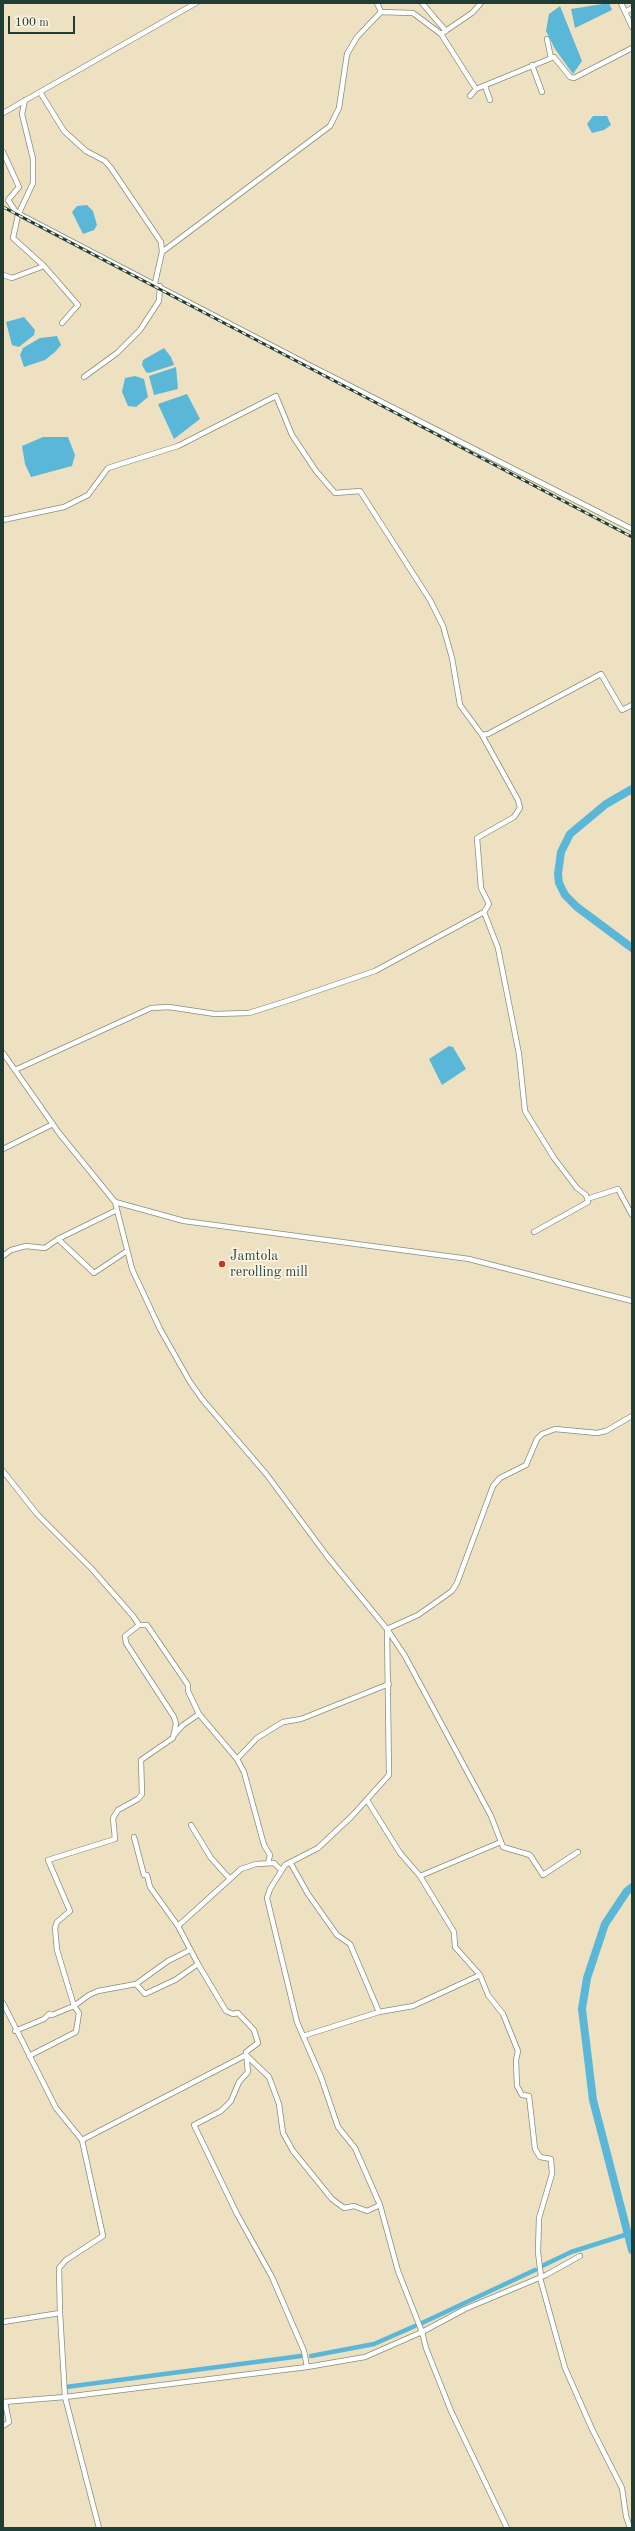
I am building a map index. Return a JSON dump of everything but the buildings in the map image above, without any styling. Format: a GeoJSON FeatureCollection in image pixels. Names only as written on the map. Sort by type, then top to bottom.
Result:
{"type":"FeatureCollection","features":[{"type":"Feature","properties":{"kind":"street"},"geometry":{"type":"LineString","coordinates":[[3,113],[196,3]]}},
{"type":"Feature","properties":{"kind":"street"},"geometry":{"type":"LineString","coordinates":[[377,3],[381,12]]}},
{"type":"Feature","properties":{"kind":"street"},"geometry":{"type":"LineString","coordinates":[[422,3],[444,32],[476,89]]}},
{"type":"Feature","properties":{"kind":"street"},"geometry":{"type":"LineString","coordinates":[[444,32],[472,13],[481,3]]}},
{"type":"Feature","properties":{"kind":"street"},"geometry":{"type":"LineString","coordinates":[[621,3],[632,26]]}},
{"type":"Feature","properties":{"kind":"street"},"geometry":{"type":"LineString","coordinates":[[625,12],[632,8]]}},
{"type":"Feature","properties":{"kind":"street"},"geometry":{"type":"LineString","coordinates":[[162,252],[330,126],[339,108],[347,54],[357,37],[381,12],[413,13],[444,32]]}},
{"type":"Feature","properties":{"kind":"street"},"geometry":{"type":"LineString","coordinates":[[547,39],[551,58]]}},
{"type":"Feature","properties":{"kind":"street"},"geometry":{"type":"LineString","coordinates":[[470,96],[476,89],[554,57],[570,77],[574,78],[632,48]]}},
{"type":"Feature","properties":{"kind":"street"},"geometry":{"type":"LineString","coordinates":[[532,65],[542,92]]}},
{"type":"Feature","properties":{"kind":"street"},"geometry":{"type":"LineString","coordinates":[[485,86],[490,100]]}},
{"type":"Feature","properties":{"kind":"street"},"geometry":{"type":"LineString","coordinates":[[40,92],[64,131],[86,151],[105,161],[111,168],[161,242],[162,252],[155,283]]}},
{"type":"Feature","properties":{"kind":"street"},"geometry":{"type":"LineString","coordinates":[[25,100],[22,114],[33,159],[33,183],[18,214],[13,238],[44,266],[78,305],[62,323]]}},
{"type":"Feature","properties":{"kind":"street"},"geometry":{"type":"LineString","coordinates":[[3,152],[19,187],[8,200],[18,214],[155,283],[307,364],[632,529]]}},
{"type":"Feature","properties":{"kind":"street"},"geometry":{"type":"LineString","coordinates":[[3,275],[12,278],[44,266]]}},
{"type":"Feature","properties":{"kind":"street"},"geometry":{"type":"LineString","coordinates":[[84,377],[117,352],[140,330],[159,301],[160,286]]}},
{"type":"Feature","properties":{"kind":"street"},"geometry":{"type":"LineString","coordinates":[[3,520],[64,507],[88,495],[108,468],[178,446],[276,396],[292,435],[316,471],[335,494],[360,491],[430,600],[443,626],[452,658],[460,705],[482,735],[518,800],[520,808],[514,817],[477,838],[481,888],[489,904],[484,912],[375,970],[249,1013],[215,1014],[169,1007],[150,1008],[15,1070]]}},
{"type":"Feature","properties":{"kind":"street"},"geometry":{"type":"LineString","coordinates":[[482,735],[488,734],[601,674],[622,710],[632,706]]}},
{"type":"Feature","properties":{"kind":"street"},"geometry":{"type":"LineString","coordinates":[[484,912],[498,948],[519,1054],[525,1111],[554,1158],[577,1188],[586,1195],[588,1202],[534,1232]]}},
{"type":"Feature","properties":{"kind":"street"},"geometry":{"type":"LineString","coordinates":[[3,1053],[53,1124],[115,1202],[132,1269],[160,1330],[202,1399],[267,1475],[327,1556],[387,1629],[405,1656],[491,1816],[503,1847],[530,1855],[543,1875],[578,1852]]}},
{"type":"Feature","properties":{"kind":"street"},"geometry":{"type":"LineString","coordinates":[[3,1150],[53,1124]]}},
{"type":"Feature","properties":{"kind":"street"},"geometry":{"type":"LineString","coordinates":[[587,1199],[618,1189],[632,1215]]}},
{"type":"Feature","properties":{"kind":"street"},"geometry":{"type":"LineString","coordinates":[[115,1202],[184,1220],[469,1259],[632,1301]]}},
{"type":"Feature","properties":{"kind":"street"},"geometry":{"type":"LineString","coordinates":[[3,1257],[12,1250],[26,1246],[45,1248],[58,1239],[117,1210]]}},
{"type":"Feature","properties":{"kind":"street"},"geometry":{"type":"LineString","coordinates":[[58,1239],[94,1273],[128,1251]]}},
{"type":"Feature","properties":{"kind":"street"},"geometry":{"type":"LineString","coordinates":[[387,1629],[418,1615],[452,1591],[457,1583],[493,1486],[500,1478],[526,1465],[537,1439],[542,1434],[555,1429],[597,1433],[606,1431],[632,1416]]}},
{"type":"Feature","properties":{"kind":"street"},"geometry":{"type":"LineString","coordinates":[[3,1471],[37,1514],[92,1568],[139,1625]]}},
{"type":"Feature","properties":{"kind":"street"},"geometry":{"type":"LineString","coordinates":[[174,1736],[176,1730],[174,1717],[126,1643],[125,1636],[127,1633],[139,1625],[147,1625],[188,1685],[188,1691],[199,1714],[237,1759],[244,1772],[264,1845],[270,1855],[268,1863]]}},
{"type":"Feature","properties":{"kind":"street"},"geometry":{"type":"LineString","coordinates":[[387,1629],[389,1684],[389,1775],[367,1800],[318,1848],[290,1862],[281,1870],[267,1898],[297,2022],[338,2127],[355,2148],[380,2205],[398,2271],[451,2411],[507,2528]]}},
{"type":"Feature","properties":{"kind":"street"},"geometry":{"type":"LineString","coordinates":[[237,1759],[257,1738],[283,1722],[301,1719],[389,1684]]}},
{"type":"Feature","properties":{"kind":"street"},"geometry":{"type":"LineString","coordinates":[[29,2056],[76,2032],[80,2013],[74,2006],[57,1950],[55,1928],[57,1922],[70,1911],[48,1860],[115,1839],[113,1818],[118,1810],[138,1799],[142,1794],[141,1760],[174,1736],[183,1725],[199,1714]]}},
{"type":"Feature","properties":{"kind":"street"},"geometry":{"type":"LineString","coordinates":[[367,1800],[400,1853],[420,1876],[454,1932],[455,1947],[480,1975],[488,1995],[503,2014],[518,2051],[516,2060],[517,2086],[522,2095],[529,2096],[535,2149],[540,2157],[551,2159],[552,2174],[542,2204],[539,2226],[538,2267],[540,2277],[565,2368],[592,2429],[622,2488],[626,2516],[630,2528]]}},
{"type":"Feature","properties":{"kind":"street"},"geometry":{"type":"LineString","coordinates":[[191,1825],[211,1858],[230,1879]]}},
{"type":"Feature","properties":{"kind":"street"},"geometry":{"type":"LineString","coordinates":[[134,1838],[144,1875],[147,1875],[150,1887],[178,1926],[190,1950],[226,2011],[233,2014],[238,2013],[254,2030],[258,2042],[246,2052],[248,2072],[238,2082],[231,2101],[221,2111],[194,2125],[237,2214],[272,2277],[304,2351],[307,2367]]}},
{"type":"Feature","properties":{"kind":"street"},"geometry":{"type":"LineString","coordinates":[[420,1876],[501,1842]]}},
{"type":"Feature","properties":{"kind":"street"},"geometry":{"type":"LineString","coordinates":[[290,1862],[308,1894],[337,1935],[350,1944],[379,2012]]}},
{"type":"Feature","properties":{"kind":"street"},"geometry":{"type":"LineString","coordinates":[[178,1926],[241,1869],[256,1864],[274,1863],[281,1870]]}},
{"type":"Feature","properties":{"kind":"street"},"geometry":{"type":"LineString","coordinates":[[15,2031],[44,2019],[49,2014],[52,2015],[74,2006],[98,1991],[136,1984],[168,1961],[190,1950]]}},
{"type":"Feature","properties":{"kind":"street"},"geometry":{"type":"LineString","coordinates":[[136,1984],[145,1994],[175,1980],[198,1964]]}},
{"type":"Feature","properties":{"kind":"street"},"geometry":{"type":"LineString","coordinates":[[303,2036],[379,2012],[413,2006],[480,1975]]}},
{"type":"Feature","properties":{"kind":"street"},"geometry":{"type":"LineString","coordinates":[[3,2003],[15,2031],[56,2108],[82,2140],[103,2236],[66,2260],[59,2268],[65,2398],[99,2528]]}},
{"type":"Feature","properties":{"kind":"street"},"geometry":{"type":"LineString","coordinates":[[246,2055],[269,2077],[279,2104],[284,2133],[293,2151],[332,2198],[344,2208],[354,2206],[367,2211],[380,2205]]}},
{"type":"Feature","properties":{"kind":"street"},"geometry":{"type":"LineString","coordinates":[[82,2140],[246,2055]]}},
{"type":"Feature","properties":{"kind":"street"},"geometry":{"type":"LineString","coordinates":[[3,2426],[9,2422],[4,2402],[65,2398],[307,2367],[365,2356],[422,2332],[465,2308],[540,2277],[580,2256]]}},
{"type":"Feature","properties":{"kind":"street"},"geometry":{"type":"LineString","coordinates":[[3,2322],[60,2313]]}},
{"type":"Feature","properties":{"kind":"water"},"geometry":{"type":"Polygon","coordinates":[[[609,3],[612,10],[575,28],[571,9],[609,3]]]}},
{"type":"Feature","properties":{"kind":"water"},"geometry":{"type":"Polygon","coordinates":[[[560,6],[582,61],[573,74],[555,49],[546,31],[549,14],[560,6]]]}},
{"type":"Feature","properties":{"kind":"water"},"geometry":{"type":"Polygon","coordinates":[[[593,116],[607,116],[611,125],[604,130],[592,133],[587,124],[593,116]]]}},
{"type":"Feature","properties":{"kind":"water"},"geometry":{"type":"Polygon","coordinates":[[[87,205],[93,211],[97,225],[94,230],[83,234],[72,212],[77,206],[87,205]]]}},
{"type":"Feature","properties":{"kind":"water"},"geometry":{"type":"Polygon","coordinates":[[[24,317],[35,330],[34,335],[19,347],[12,345],[6,322],[24,317]]]}},
{"type":"Feature","properties":{"kind":"water"},"geometry":{"type":"Polygon","coordinates":[[[57,336],[61,345],[55,352],[45,360],[24,367],[20,355],[23,348],[40,338],[57,336]]]}},
{"type":"Feature","properties":{"kind":"water"},"geometry":{"type":"Polygon","coordinates":[[[164,348],[171,357],[174,365],[149,373],[146,372],[142,365],[143,360],[164,348]]]}},
{"type":"Feature","properties":{"kind":"water"},"geometry":{"type":"Polygon","coordinates":[[[176,367],[178,389],[154,395],[149,376],[176,367]]]}},
{"type":"Feature","properties":{"kind":"water"},"geometry":{"type":"Polygon","coordinates":[[[135,376],[144,379],[148,397],[136,407],[128,406],[122,392],[125,378],[135,376]]]}},
{"type":"Feature","properties":{"kind":"water"},"geometry":{"type":"Polygon","coordinates":[[[187,394],[200,419],[174,439],[158,404],[187,394]]]}},
{"type":"Feature","properties":{"kind":"water"},"geometry":{"type":"Polygon","coordinates":[[[43,437],[68,437],[75,455],[72,466],[31,477],[25,464],[22,446],[43,437]]]}},
{"type":"Feature","properties":{"kind":"water"},"geometry":{"type":"Polygon","coordinates":[[[449,1046],[453,1047],[466,1069],[442,1085],[429,1059],[449,1046]]]}},
{"type":"Feature","properties":{"kind":"waterway"},"geometry":{"type":"LineString","coordinates":[[632,789],[606,804],[570,834],[561,852],[558,874],[559,883],[565,895],[577,907],[632,948]]}},
{"type":"Feature","properties":{"kind":"waterway"},"geometry":{"type":"LineString","coordinates":[[632,1887],[627,1891],[605,1924],[587,1978],[582,2009],[593,2100],[632,2250]]}},
{"type":"Feature","properties":{"kind":"waterway"},"geometry":{"type":"LineString","coordinates":[[542,2266],[571,2252],[628,2234]]}},
{"type":"Feature","properties":{"kind":"waterway"},"geometry":{"type":"LineString","coordinates":[[422,2323],[535,2270]]}},
{"type":"Feature","properties":{"kind":"waterway"},"geometry":{"type":"LineString","coordinates":[[311,2356],[374,2344],[415,2326]]}},
{"type":"Feature","properties":{"kind":"waterway"},"geometry":{"type":"LineString","coordinates":[[66,2387],[301,2356]]}},
{"type":"Feature","properties":{"kind":"railway"},"geometry":{"type":"LineString","coordinates":[[3,207],[632,537]]}},
{"type":"Feature","properties":{"kind":"place","name":"Jamtola rerolling mill"},"geometry":{"type":"Point","coordinates":[222,1264]}}]}
